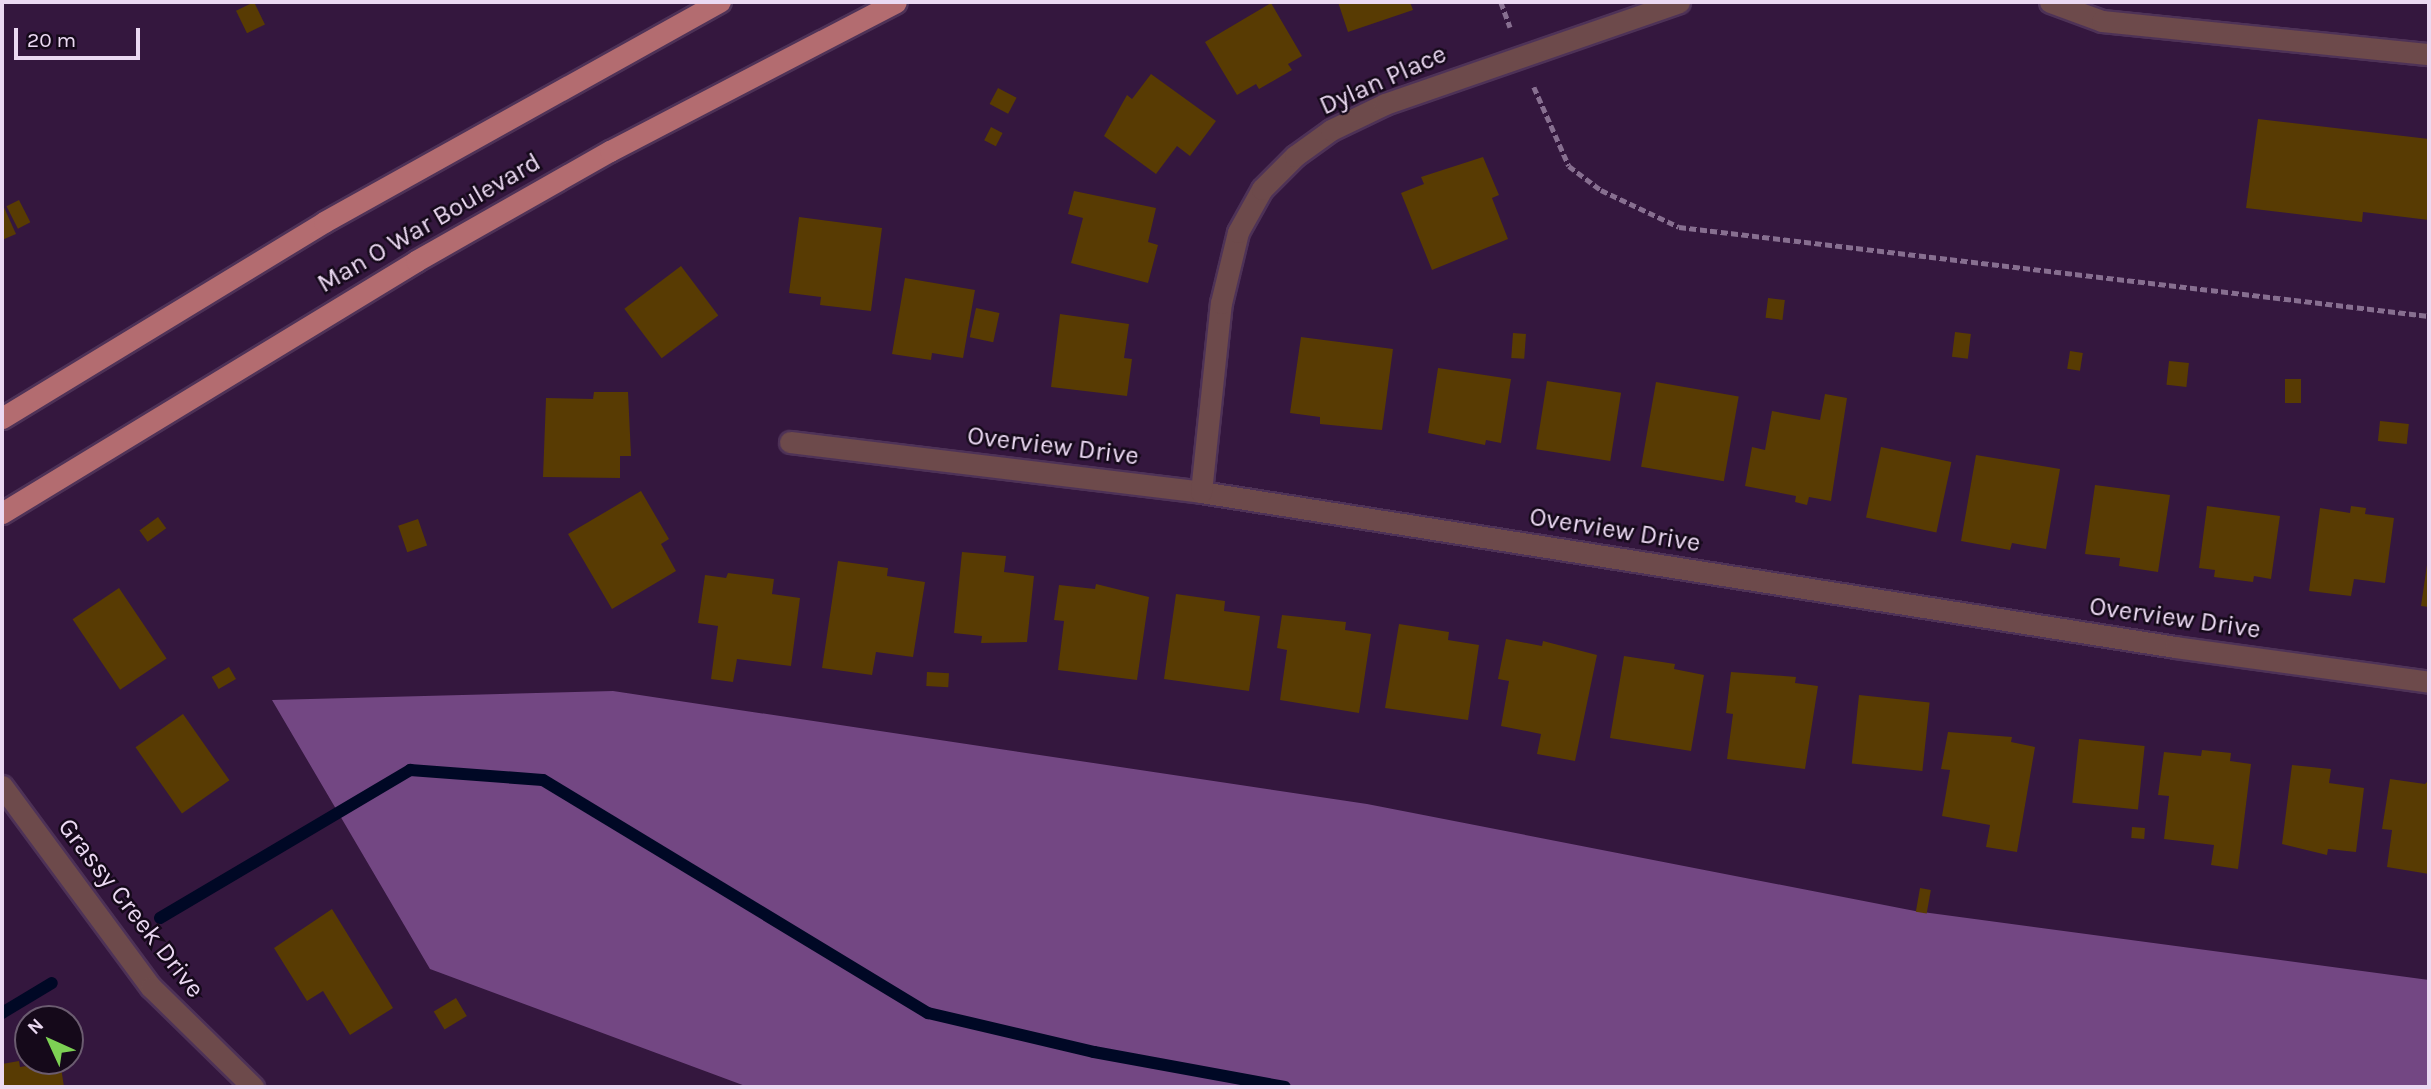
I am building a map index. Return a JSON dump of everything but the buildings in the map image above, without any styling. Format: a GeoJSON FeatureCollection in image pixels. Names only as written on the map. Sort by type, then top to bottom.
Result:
{"type":"FeatureCollection","features":[{"type":"Feature","properties":{"kind":"main road","name":"Man O War Boulevard"},"geometry":{"type":"LineString","coordinates":[[2,418],[324,222],[720,2]]}},
{"type":"Feature","properties":{"kind":"main road","name":"Man O War Boulevard"},"geometry":{"type":"LineString","coordinates":[[2,513],[416,261],[610,151],[896,2]]}},
{"type":"Feature","properties":{"kind":"street","name":"Dylan Place"},"geometry":{"type":"LineString","coordinates":[[1201,492],[1221,303],[1238,232],[1262,189],[1295,156],[1331,130],[1385,104],[1520,54],[1679,2]]}},
{"type":"Feature","properties":{"kind":"street"},"geometry":{"type":"LineString","coordinates":[[2050,2],[2102,21],[2429,54]]}},
{"type":"Feature","properties":{"kind":"street","name":"Overview Drive"},"geometry":{"type":"LineString","coordinates":[[790,442],[1201,492],[2161,645],[2429,682]]}},
{"type":"Feature","properties":{"kind":"street","name":"Grassy Creek Drive"},"geometry":{"type":"LineString","coordinates":[[2,786],[151,987],[253,1087]]}},
{"type":"Feature","properties":{"kind":"path"},"geometry":{"type":"LineString","coordinates":[[1501,2],[1520,54],[1569,166],[1601,190],[1679,227],[2429,316]]}},
{"type":"Feature","properties":{"kind":"shaded area"},"geometry":{"type":"Polygon","coordinates":[[[613,691],[1367,804],[1915,911],[2429,980],[2429,1087],[748,1087],[430,969],[272,700],[613,691]]]}},
{"type":"Feature","properties":{"kind":"waterway"},"geometry":{"type":"LineString","coordinates":[[160,918],[410,770],[543,780],[928,1013],[1094,1052],[1285,1087]]}},
{"type":"Feature","properties":{"kind":"waterway"},"geometry":{"type":"LineString","coordinates":[[2,1013],[52,983]]}}]}
